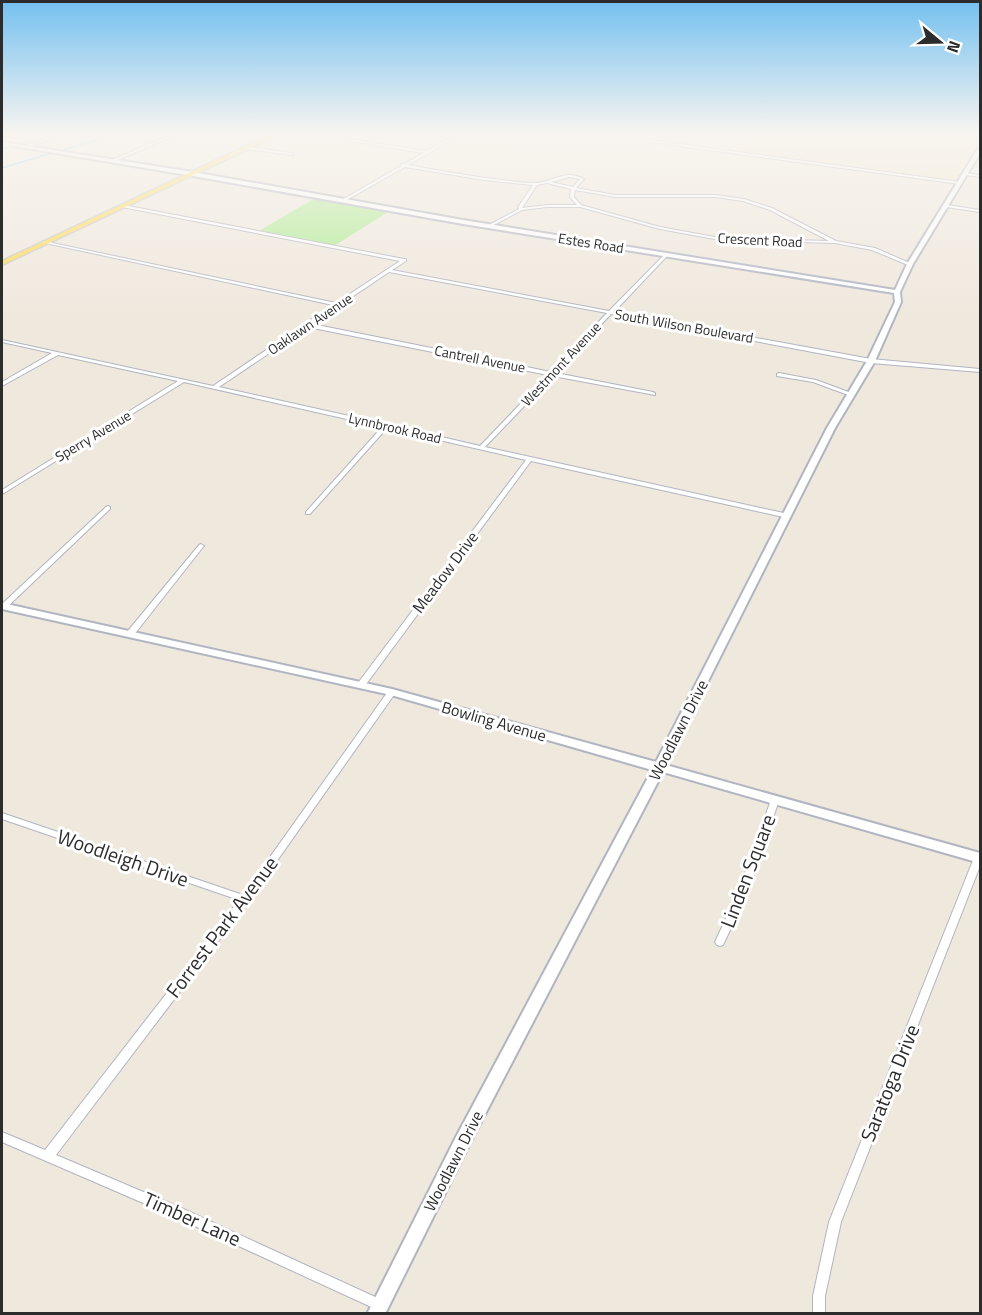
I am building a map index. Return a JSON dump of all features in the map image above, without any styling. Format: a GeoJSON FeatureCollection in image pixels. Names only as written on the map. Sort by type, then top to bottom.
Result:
{"type":"FeatureCollection","features":[{"type":"Feature","properties":{"kind":"main road"},"geometry":{"type":"LineString","coordinates":[[2,263],[146,195]]}},
{"type":"Feature","properties":{"kind":"main road","name":"Estes Road"},"geometry":{"type":"LineString","coordinates":[[311,195],[897,292]]}},
{"type":"Feature","properties":{"kind":"main road","name":"Woodlawn Drive"},"geometry":{"type":"LineString","coordinates":[[378,1309],[457,1151],[660,767],[851,394],[871,361],[898,302],[897,292],[910,264],[953,195]]}},
{"type":"Feature","properties":{"kind":"main road","name":"Bowling Avenue"},"geometry":{"type":"LineString","coordinates":[[2,607],[392,692],[980,858]]}},
{"type":"Feature","properties":{"kind":"street"},"geometry":{"type":"LineString","coordinates":[[342,201],[351,195]]}},
{"type":"Feature","properties":{"kind":"street"},"geometry":{"type":"LineString","coordinates":[[521,209],[520,207],[528,195]]}},
{"type":"Feature","properties":{"kind":"street"},"geometry":{"type":"LineString","coordinates":[[572,195],[580,206]]}},
{"type":"Feature","properties":{"kind":"street"},"geometry":{"type":"LineString","coordinates":[[611,195],[716,196],[744,200],[771,209],[835,242],[873,249],[910,264]]}},
{"type":"Feature","properties":{"kind":"street","name":"Oaklawn Avenue"},"geometry":{"type":"LineString","coordinates":[[123,206],[404,260],[215,387]]}},
{"type":"Feature","properties":{"kind":"street","name":"Crescent Road"},"geometry":{"type":"LineString","coordinates":[[490,226],[521,209],[580,206],[660,228],[720,239],[835,242]]}},
{"type":"Feature","properties":{"kind":"street"},"geometry":{"type":"LineString","coordinates":[[947,206],[981,211]]}},
{"type":"Feature","properties":{"kind":"street"},"geometry":{"type":"LineString","coordinates":[[45,242],[338,305]]}},
{"type":"Feature","properties":{"kind":"street","name":"Westmont Avenue"},"geometry":{"type":"LineString","coordinates":[[481,448],[665,255]]}},
{"type":"Feature","properties":{"kind":"street","name":"South Wilson Boulevard"},"geometry":{"type":"LineString","coordinates":[[388,271],[871,361],[981,371]]}},
{"type":"Feature","properties":{"kind":"street","name":"Cantrell Avenue"},"geometry":{"type":"LineString","coordinates":[[308,325],[653,394]]}},
{"type":"Feature","properties":{"kind":"street","name":"Lynnbrook Road"},"geometry":{"type":"LineString","coordinates":[[2,341],[788,516]]}},
{"type":"Feature","properties":{"kind":"street"},"geometry":{"type":"LineString","coordinates":[[2,384],[57,353]]}},
{"type":"Feature","properties":{"kind":"street"},"geometry":{"type":"LineString","coordinates":[[779,375],[814,381],[851,394]]}},
{"type":"Feature","properties":{"kind":"street","name":"Sperry Avenue"},"geometry":{"type":"LineString","coordinates":[[2,492],[184,380]]}},
{"type":"Feature","properties":{"kind":"street"},"geometry":{"type":"LineString","coordinates":[[308,513],[387,425]]}},
{"type":"Feature","properties":{"kind":"street","name":"Meadow Drive"},"geometry":{"type":"LineString","coordinates":[[361,685],[529,460]]}},
{"type":"Feature","properties":{"kind":"street"},"geometry":{"type":"LineString","coordinates":[[2,607],[108,508]]}},
{"type":"Feature","properties":{"kind":"street"},"geometry":{"type":"LineString","coordinates":[[130,634],[201,546]]}},
{"type":"Feature","properties":{"kind":"street","name":"Forrest Park Avenue"},"geometry":{"type":"LineString","coordinates":[[47,1157],[244,899],[392,692]]}},
{"type":"Feature","properties":{"kind":"street","name":"Linden Square"},"geometry":{"type":"LineString","coordinates":[[720,942],[744,890],[776,800]]}},
{"type":"Feature","properties":{"kind":"street","name":"Woodleigh Drive"},"geometry":{"type":"LineString","coordinates":[[2,816],[244,899]]}},
{"type":"Feature","properties":{"kind":"street","name":"Saratoga Drive"},"geometry":{"type":"LineString","coordinates":[[819,1314],[819,1296],[835,1222],[980,858]]}},
{"type":"Feature","properties":{"kind":"street","name":"Timber Lane"},"geometry":{"type":"LineString","coordinates":[[2,1137],[175,1211],[378,1309]]}},
{"type":"Feature","properties":{"kind":"green space"},"geometry":{"type":"Polygon","coordinates":[[[317,197],[391,210],[334,246],[259,231],[317,197]]]}}]}
